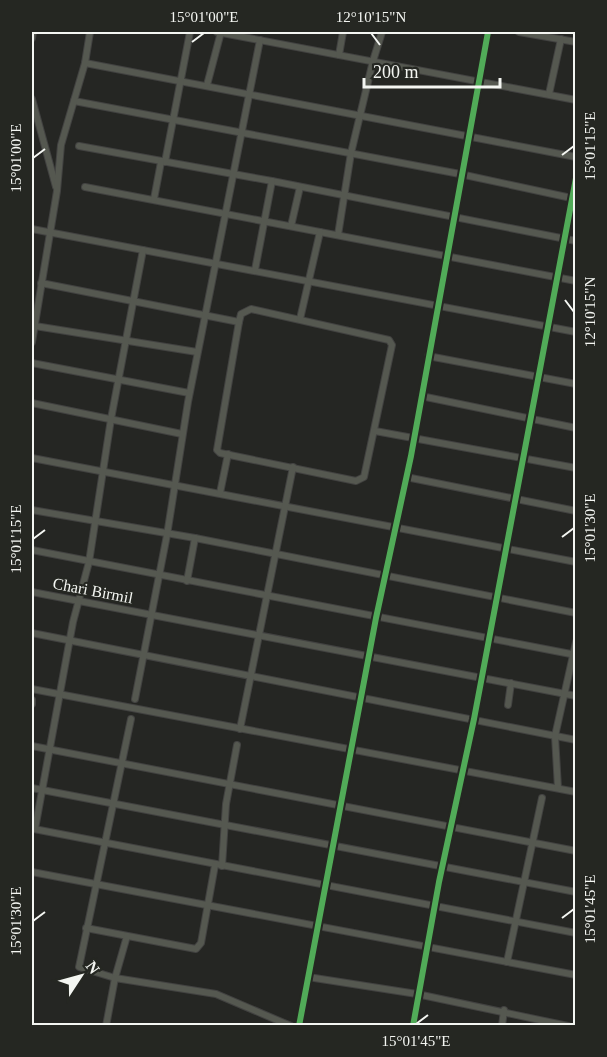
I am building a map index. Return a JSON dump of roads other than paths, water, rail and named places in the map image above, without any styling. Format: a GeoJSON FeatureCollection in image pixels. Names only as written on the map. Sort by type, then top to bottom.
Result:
{"type":"FeatureCollection","features":[{"type":"Feature","properties":{"kind":"street"},"geometry":{"type":"LineString","coordinates":[[32,38],[33,32]]}},
{"type":"Feature","properties":{"kind":"street"},"geometry":{"type":"LineString","coordinates":[[32,342],[57,191],[61,145],[85,63],[90,32]]}},
{"type":"Feature","properties":{"kind":"street"},"geometry":{"type":"LineString","coordinates":[[154,199],[190,32]]}},
{"type":"Feature","properties":{"kind":"street"},"geometry":{"type":"LineString","coordinates":[[207,85],[219,32],[576,100]]}},
{"type":"Feature","properties":{"kind":"street"},"geometry":{"type":"LineString","coordinates":[[135,699],[167,535],[189,393],[224,212],[249,93],[263,40],[268,32]]}},
{"type":"Feature","properties":{"kind":"street"},"geometry":{"type":"LineString","coordinates":[[339,55],[343,32]]}},
{"type":"Feature","properties":{"kind":"street"},"geometry":{"type":"LineString","coordinates":[[338,235],[351,153],[382,32]]}},
{"type":"Feature","properties":{"kind":"street"},"geometry":{"type":"LineString","coordinates":[[299,1026],[376,618],[414,438],[460,174],[488,32]]}},
{"type":"Feature","properties":{"kind":"street"},"geometry":{"type":"LineString","coordinates":[[519,32],[541,33],[576,42]]}},
{"type":"Feature","properties":{"kind":"street"},"geometry":{"type":"LineString","coordinates":[[549,94],[561,39]]}},
{"type":"Feature","properties":{"kind":"street"},"geometry":{"type":"LineString","coordinates":[[85,63],[576,157]]}},
{"type":"Feature","properties":{"kind":"street"},"geometry":{"type":"LineString","coordinates":[[32,99],[57,191]]}},
{"type":"Feature","properties":{"kind":"street"},"geometry":{"type":"LineString","coordinates":[[74,101],[460,174],[573,199]]}},
{"type":"Feature","properties":{"kind":"street"},"geometry":{"type":"LineString","coordinates":[[79,146],[272,181],[576,241]]}},
{"type":"Feature","properties":{"kind":"street"},"geometry":{"type":"LineString","coordinates":[[413,1026],[442,866],[464,771],[480,678],[490,639],[528,419],[562,239],[576,178]]}},
{"type":"Feature","properties":{"kind":"street"},"geometry":{"type":"LineString","coordinates":[[255,270],[272,181]]}},
{"type":"Feature","properties":{"kind":"street"},"geometry":{"type":"LineString","coordinates":[[85,187],[576,281]]}},
{"type":"Feature","properties":{"kind":"street"},"geometry":{"type":"LineString","coordinates":[[291,226],[300,187]]}},
{"type":"Feature","properties":{"kind":"street"},"geometry":{"type":"LineString","coordinates":[[32,229],[215,262],[438,308],[576,332]]}},
{"type":"Feature","properties":{"kind":"street"},"geometry":{"type":"LineString","coordinates":[[300,319],[320,232]]}},
{"type":"Feature","properties":{"kind":"street"},"geometry":{"type":"LineString","coordinates":[[143,250],[111,419],[89,562],[78,601],[44,790],[33,829],[325,887],[576,933]]}},
{"type":"Feature","properties":{"kind":"street"},"geometry":{"type":"LineString","coordinates":[[41,283],[239,322]]}},
{"type":"Feature","properties":{"kind":"street"},"geometry":{"type":"LineString","coordinates":[[251,309],[390,340],[392,345],[364,477],[360,480],[220,453],[216,446],[239,322],[241,314],[251,309]]}},
{"type":"Feature","properties":{"kind":"street"},"geometry":{"type":"LineString","coordinates":[[35,326],[197,352]]}},
{"type":"Feature","properties":{"kind":"street"},"geometry":{"type":"LineString","coordinates":[[428,356],[576,384]]}},
{"type":"Feature","properties":{"kind":"street"},"geometry":{"type":"LineString","coordinates":[[32,363],[189,393]]}},
{"type":"Feature","properties":{"kind":"street"},"geometry":{"type":"LineString","coordinates":[[421,396],[576,428]]}},
{"type":"Feature","properties":{"kind":"street"},"geometry":{"type":"LineString","coordinates":[[32,403],[182,434]]}},
{"type":"Feature","properties":{"kind":"street"},"geometry":{"type":"LineString","coordinates":[[375,431],[576,468]]}},
{"type":"Feature","properties":{"kind":"street"},"geometry":{"type":"LineString","coordinates":[[220,493],[228,454]]}},
{"type":"Feature","properties":{"kind":"street"},"geometry":{"type":"LineString","coordinates":[[32,458],[576,562]]}},
{"type":"Feature","properties":{"kind":"street"},"geometry":{"type":"LineString","coordinates":[[240,729],[253,676],[293,467]]}},
{"type":"Feature","properties":{"kind":"street"},"geometry":{"type":"LineString","coordinates":[[406,477],[576,511]]}},
{"type":"Feature","properties":{"kind":"street"},"geometry":{"type":"LineString","coordinates":[[32,510],[195,538],[275,556],[576,614]]}},
{"type":"Feature","properties":{"kind":"street"},"geometry":{"type":"LineString","coordinates":[[187,581],[195,538]]}},
{"type":"Feature","properties":{"kind":"street"},"geometry":{"type":"LineString","coordinates":[[32,550],[574,655]]}},
{"type":"Feature","properties":{"kind":"street","name":"Chari Birmil"},"geometry":{"type":"LineString","coordinates":[[32,592],[576,696]]}},
{"type":"Feature","properties":{"kind":"street"},"geometry":{"type":"LineString","coordinates":[[32,633],[142,656],[363,696],[576,740]]}},
{"type":"Feature","properties":{"kind":"street"},"geometry":{"type":"LineString","coordinates":[[558,788],[555,736],[576,642]]}},
{"type":"Feature","properties":{"kind":"street"},"geometry":{"type":"LineString","coordinates":[[508,705],[511,684]]}},
{"type":"Feature","properties":{"kind":"street"},"geometry":{"type":"LineString","coordinates":[[32,689],[576,792]]}},
{"type":"Feature","properties":{"kind":"street"},"geometry":{"type":"LineString","coordinates":[[131,718],[107,843],[79,967],[115,978],[216,994],[291,1026]]}},
{"type":"Feature","properties":{"kind":"street"},"geometry":{"type":"LineString","coordinates":[[86,928],[196,949],[201,943],[219,866],[237,745]]}},
{"type":"Feature","properties":{"kind":"street"},"geometry":{"type":"LineString","coordinates":[[32,746],[230,782],[341,807],[576,850]]}},
{"type":"Feature","properties":{"kind":"street"},"geometry":{"type":"LineString","coordinates":[[32,788],[333,848],[576,892]]}},
{"type":"Feature","properties":{"kind":"street"},"geometry":{"type":"LineString","coordinates":[[507,962],[542,798]]}},
{"type":"Feature","properties":{"kind":"street"},"geometry":{"type":"LineString","coordinates":[[32,872],[576,975]]}},
{"type":"Feature","properties":{"kind":"street"},"geometry":{"type":"LineString","coordinates":[[106,1026],[115,978],[127,936]]}},
{"type":"Feature","properties":{"kind":"street"},"geometry":{"type":"LineString","coordinates":[[308,977],[504,1010],[568,1026]]}},
{"type":"Feature","properties":{"kind":"street"},"geometry":{"type":"LineString","coordinates":[[502,1026],[504,1010]]}}]}
